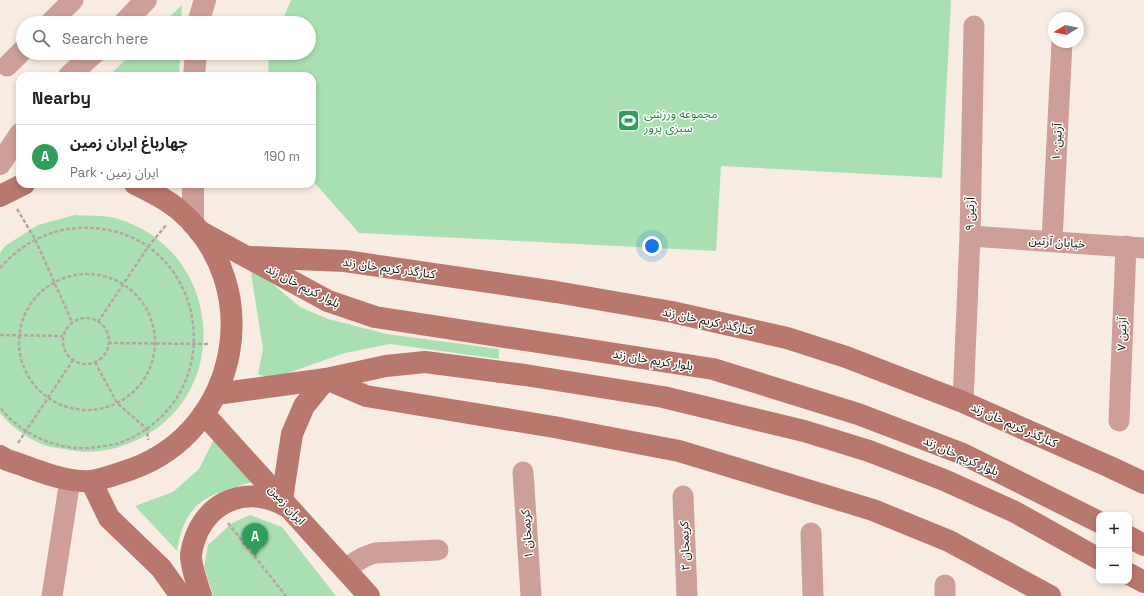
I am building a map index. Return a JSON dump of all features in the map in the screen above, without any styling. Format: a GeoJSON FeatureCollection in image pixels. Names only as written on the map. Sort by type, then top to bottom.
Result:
{"type":"FeatureCollection","features":[{"type":"Feature","properties":{"kind":"main road"},"geometry":{"type":"LineString","coordinates":[[3,458],[70,480],[91,481],[114,475],[148,463],[174,446],[188,434],[204,414],[216,394],[226,370],[231,345],[231,304],[226,285],[217,260],[196,228],[178,209],[153,192],[144,188]]}},
{"type":"Feature","properties":{"kind":"main road","name":"بلوار کریم خان زند"},"geometry":{"type":"LineString","coordinates":[[196,228],[328,301],[375,317],[713,369],[858,414],[963,454],[1096,520]]}},
{"type":"Feature","properties":{"kind":"main road","name":"کنارگذر کریم خان زند"},"geometry":{"type":"LineString","coordinates":[[247,257],[345,261],[556,292],[672,312],[788,338],[846,357],[963,402],[1144,483]]}},
{"type":"Feature","properties":{"kind":"main road"},"geometry":{"type":"LineString","coordinates":[[216,394],[326,380],[379,367],[426,362],[525,375],[663,397],[804,431],[876,454],[944,480],[1015,512],[1096,557]]}},
{"type":"Feature","properties":{"kind":"main road"},"geometry":{"type":"LineString","coordinates":[[201,596],[191,556],[199,527],[216,507],[235,498],[255,497],[285,503],[292,434],[304,406],[326,380]]}},
{"type":"Feature","properties":{"kind":"main road"},"geometry":{"type":"LineString","coordinates":[[326,380],[366,396],[554,427],[679,451],[872,510],[949,541],[1050,596]]}},
{"type":"Feature","properties":{"kind":"main road","name":"ایران زمین"},"geometry":{"type":"LineString","coordinates":[[204,414],[369,596]]}},
{"type":"Feature","properties":{"kind":"main road"},"geometry":{"type":"LineString","coordinates":[[91,481],[109,518],[161,568],[181,596]]}},
{"type":"Feature","properties":{"kind":"main road"},"geometry":{"type":"LineString","coordinates":[[1132,539],[1144,545]]}},
{"type":"Feature","properties":{"kind":"main road"},"geometry":{"type":"LineString","coordinates":[[1132,576],[1144,582]]}},
{"type":"Feature","properties":{"kind":"street"},"geometry":{"type":"LineString","coordinates":[[57,16],[73,0]]}},
{"type":"Feature","properties":{"kind":"street"},"geometry":{"type":"LineString","coordinates":[[131,16],[146,0]]}},
{"type":"Feature","properties":{"kind":"street"},"geometry":{"type":"LineString","coordinates":[[200,16],[205,0]]}},
{"type":"Feature","properties":{"kind":"street","name":"آرتین ۹"},"geometry":{"type":"LineString","coordinates":[[963,402],[970,236],[974,26]]}},
{"type":"Feature","properties":{"kind":"street","name":"آرتین۱۰"},"geometry":{"type":"LineString","coordinates":[[1052,241],[1062,48]]}},
{"type":"Feature","properties":{"kind":"street"},"geometry":{"type":"LineString","coordinates":[[7,66],[16,57]]}},
{"type":"Feature","properties":{"kind":"street"},"geometry":{"type":"LineString","coordinates":[[73,72],[86,60]]}},
{"type":"Feature","properties":{"kind":"street"},"geometry":{"type":"LineString","coordinates":[[194,72],[195,60]]}},
{"type":"Feature","properties":{"kind":"street"},"geometry":{"type":"LineString","coordinates":[[0,164],[16,140]]}},
{"type":"Feature","properties":{"kind":"street"},"geometry":{"type":"LineString","coordinates":[[193,188],[196,228]]}},
{"type":"Feature","properties":{"kind":"street","name":"خیابان آرتین"},"geometry":{"type":"LineString","coordinates":[[970,236],[1135,247]]}},
{"type":"Feature","properties":{"kind":"street","name":"آرتین ۷"},"geometry":{"type":"LineString","coordinates":[[1119,421],[1135,247]]}},
{"type":"Feature","properties":{"kind":"street","name":"کریمخان ۱"},"geometry":{"type":"LineString","coordinates":[[523,472],[531,596]]}},
{"type":"Feature","properties":{"kind":"street"},"geometry":{"type":"LineString","coordinates":[[52,596],[70,480]]}},
{"type":"Feature","properties":{"kind":"street","name":"کریمخان ۲"},"geometry":{"type":"LineString","coordinates":[[683,496],[687,596]]}},
{"type":"Feature","properties":{"kind":"street"},"geometry":{"type":"LineString","coordinates":[[811,533],[813,596]]}},
{"type":"Feature","properties":{"kind":"street"},"geometry":{"type":"LineString","coordinates":[[344,569],[375,552],[438,550]]}},
{"type":"Feature","properties":{"kind":"path"},"geometry":{"type":"LineString","coordinates":[[10,191],[35,239],[72,322]]}},
{"type":"Feature","properties":{"kind":"path"},"geometry":{"type":"LineString","coordinates":[[98,322],[148,247],[178,209]]}},
{"type":"Feature","properties":{"kind":"path"},"geometry":{"type":"LineString","coordinates":[[0,268],[11,256],[35,239],[63,229],[93,227],[122,234],[148,247],[168,266],[184,289],[193,316],[195,343],[191,368],[181,392],[166,412],[147,429],[119,443],[87,448],[55,444],[26,432],[4,413],[0,407]]}},
{"type":"Feature","properties":{"kind":"path"},"geometry":{"type":"LineString","coordinates":[[82,274],[105,275],[123,284],[143,302],[153,323],[155,343],[150,368],[139,386],[123,401],[103,409],[81,410],[60,404],[42,393],[28,376],[20,356],[19,335],[26,311],[40,292],[54,282],[82,274]]}},
{"type":"Feature","properties":{"kind":"path"},"geometry":{"type":"LineString","coordinates":[[86,318],[98,322],[105,328],[108,343],[102,357],[95,362],[80,363],[73,360],[64,348],[63,336],[67,327],[72,322],[86,318]]}},
{"type":"Feature","properties":{"kind":"path"},"geometry":{"type":"LineString","coordinates":[[0,335],[63,336]]}},
{"type":"Feature","properties":{"kind":"path"},"geometry":{"type":"LineString","coordinates":[[108,343],[195,343],[231,345]]}},
{"type":"Feature","properties":{"kind":"path"},"geometry":{"type":"LineString","coordinates":[[3,458],[26,432],[73,360]]}},
{"type":"Feature","properties":{"kind":"path"},"geometry":{"type":"LineString","coordinates":[[95,362],[117,403],[147,429],[148,463]]}},
{"type":"Feature","properties":{"kind":"path"},"geometry":{"type":"LineString","coordinates":[[216,507],[286,596]]}},
{"type":"Feature","properties":{"kind":"green space","name":"مجموعه ورزشی سبزی پرور"},"geometry":{"type":"Polygon","coordinates":[[[291,0],[951,0],[942,178],[721,166],[716,251],[359,233],[316,185],[316,72],[268,72],[269,60],[316,60],[316,16],[284,16],[291,0]]]}},
{"type":"Feature","properties":{"kind":"green space"},"geometry":{"type":"Polygon","coordinates":[[[182,5],[181,16],[170,16],[182,5]]]}},
{"type":"Feature","properties":{"kind":"green space"},"geometry":{"type":"Polygon","coordinates":[[[125,60],[180,60],[179,72],[113,72],[125,60]]]}},
{"type":"Feature","properties":{"kind":"green space"},"geometry":{"type":"Polygon","coordinates":[[[75,215],[115,218],[150,234],[177,258],[194,288],[203,322],[202,356],[191,389],[169,418],[137,440],[128,444],[92,452],[73,451],[44,445],[19,431],[0,413],[0,253],[5,246],[38,225],[75,215]]]}},
{"type":"Feature","properties":{"kind":"green space"},"geometry":{"type":"Polygon","coordinates":[[[251,273],[264,274],[275,286],[300,307],[328,319],[387,334],[499,349],[499,359],[390,344],[345,353],[271,379],[258,374],[263,349],[251,273]]]}},
{"type":"Feature","properties":{"kind":"green space"},"geometry":{"type":"Polygon","coordinates":[[[214,439],[252,482],[223,491],[201,502],[193,510],[186,521],[177,551],[135,506],[173,492],[199,469],[214,439]]]}},
{"type":"Feature","properties":{"kind":"green space"},"geometry":{"type":"Polygon","coordinates":[[[250,515],[282,527],[336,596],[213,596],[204,567],[208,545],[232,523],[250,515]]]}},
{"type":"Feature","properties":{"kind":"place","name":"مجموعه ورزشی سبزی پرور"},"geometry":{"type":"Point","coordinates":[629,121]}},
{"type":"Feature","properties":{"kind":"place","name":"چهارباغ ایران زمین"},"geometry":{"type":"Point","coordinates":[255,556]}}]}
